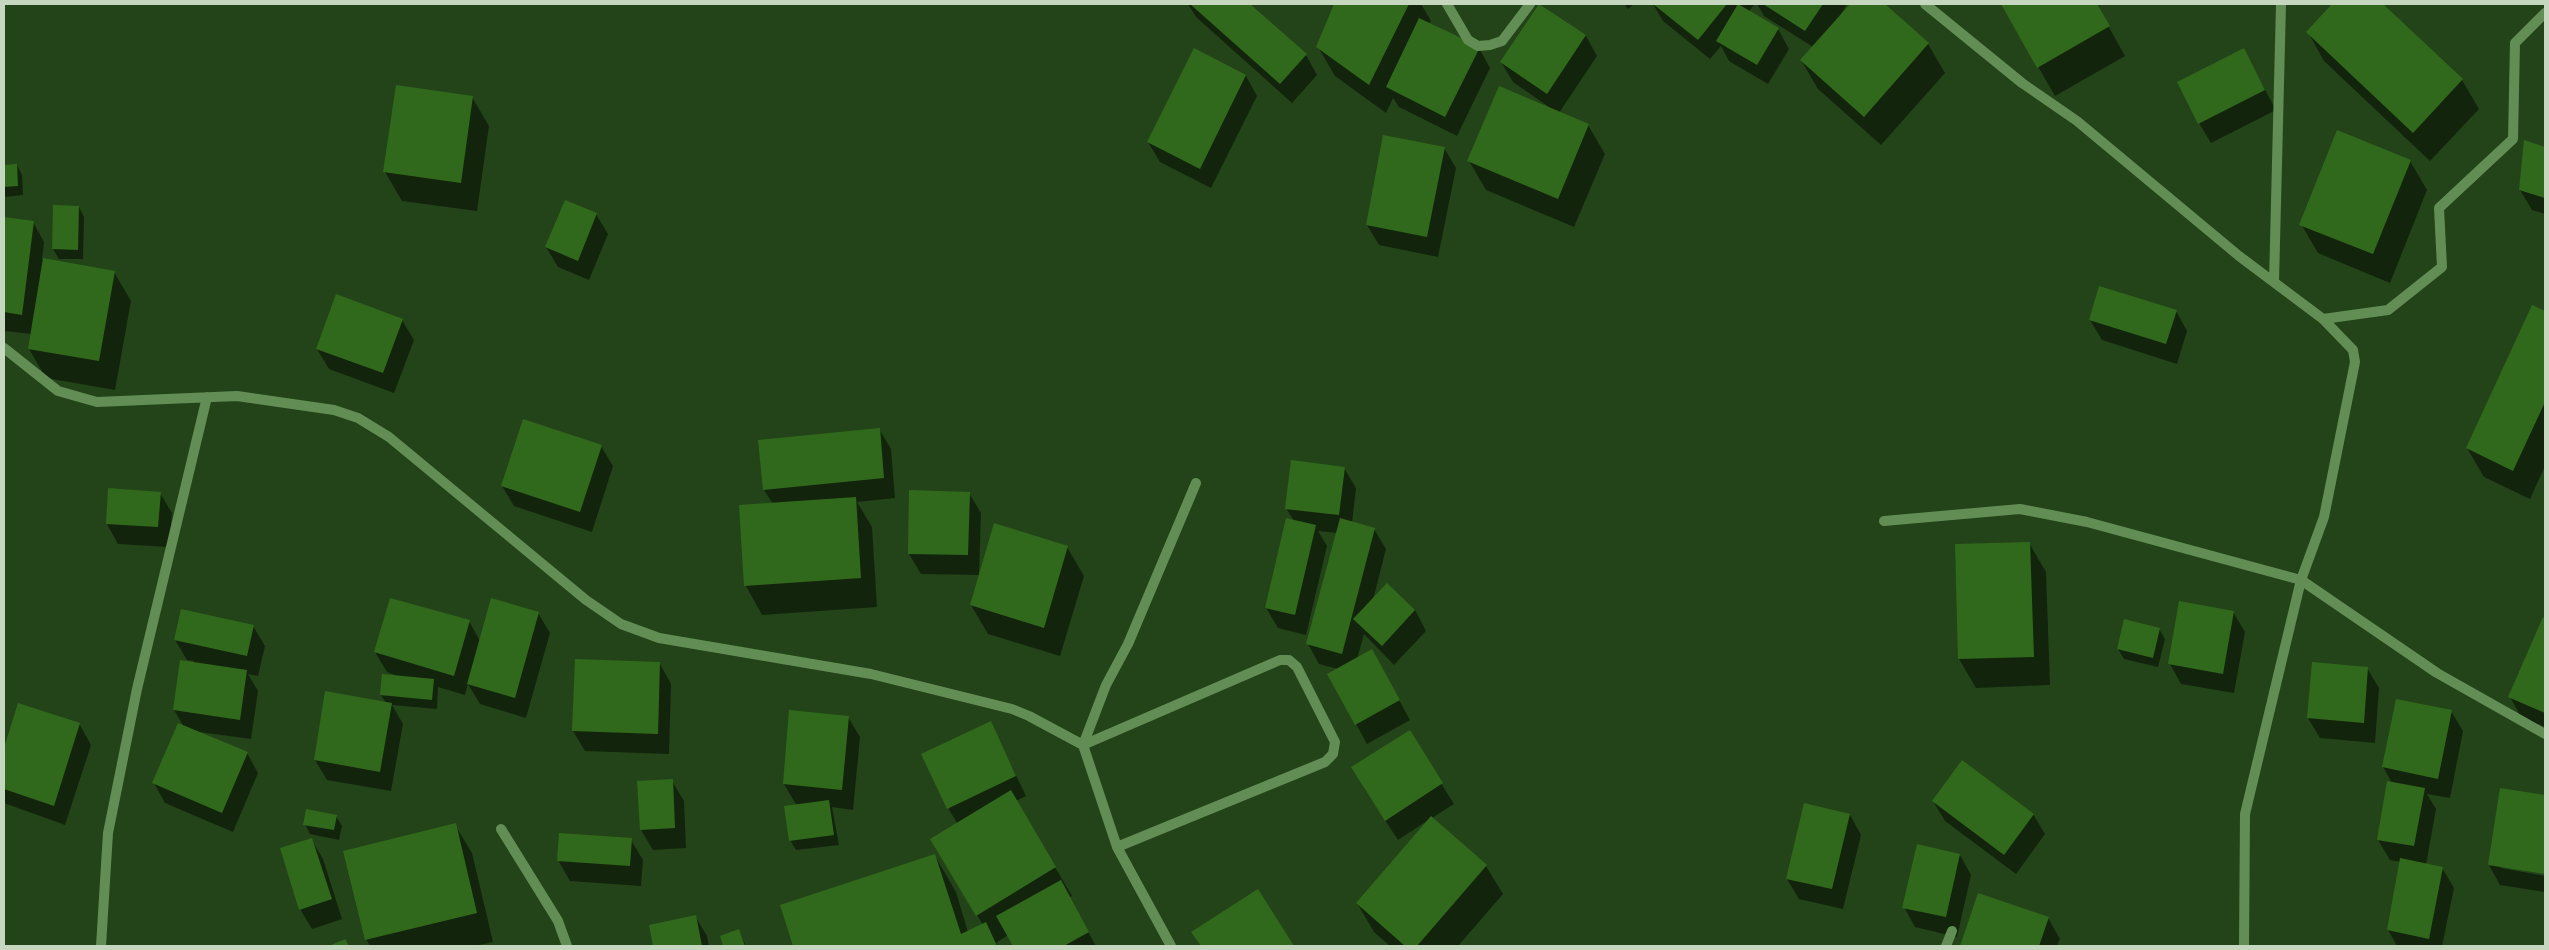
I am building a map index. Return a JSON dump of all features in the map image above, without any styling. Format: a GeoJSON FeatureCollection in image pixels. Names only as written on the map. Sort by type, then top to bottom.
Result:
{"type":"FeatureCollection","features":[{"type":"Feature","properties":{"kind":"street"},"geometry":{"type":"LineString","coordinates":[[1447,4],[1468,40],[1478,46],[1502,41],[1530,4]]}},
{"type":"Feature","properties":{"kind":"street"},"geometry":{"type":"LineString","coordinates":[[1925,4],[2022,83],[2077,121],[2274,282],[2323,319],[2353,350],[2355,362],[2324,517],[2301,580],[2245,814],[2244,946]]}},
{"type":"Feature","properties":{"kind":"street"},"geometry":{"type":"LineString","coordinates":[[2274,282],[2281,4]]}},
{"type":"Feature","properties":{"kind":"street"},"geometry":{"type":"LineString","coordinates":[[2323,319],[2388,310],[2442,267],[2439,208],[2513,139],[2515,43],[2545,13]]}},
{"type":"Feature","properties":{"kind":"street"},"geometry":{"type":"LineString","coordinates":[[4,348],[58,391],[97,402],[237,396],[334,410],[358,418],[389,437],[586,600],[620,624],[659,638],[871,674],[1012,709],[1029,716],[1082,745]]}},
{"type":"Feature","properties":{"kind":"street"},"geometry":{"type":"LineString","coordinates":[[101,946],[108,833],[137,690],[207,397]]}},
{"type":"Feature","properties":{"kind":"street"},"geometry":{"type":"LineString","coordinates":[[1171,946],[1117,847],[1082,745],[1106,685],[1128,644],[1196,483]]}},
{"type":"Feature","properties":{"kind":"street"},"geometry":{"type":"LineString","coordinates":[[1884,521],[2020,509],[2087,522],[2301,580],[2437,673],[2545,734]]}},
{"type":"Feature","properties":{"kind":"street"},"geometry":{"type":"LineString","coordinates":[[1082,745],[1280,660],[1289,660],[1297,667],[1335,742],[1333,754],[1325,762],[1117,847]]}},
{"type":"Feature","properties":{"kind":"street"},"geometry":{"type":"LineString","coordinates":[[501,829],[558,921],[567,946]]}},
{"type":"Feature","properties":{"kind":"street"},"geometry":{"type":"LineString","coordinates":[[1946,946],[1952,931]]}},
{"type":"Feature","properties":{"kind":"building"},"geometry":{"type":"Polygon","coordinates":[[[1190,4],[1250,4],[1307,54],[1280,84],[1190,4]]]}},
{"type":"Feature","properties":{"kind":"building"},"geometry":{"type":"Polygon","coordinates":[[[1334,4],[1409,4],[1369,85],[1316,47],[1334,4]]]}},
{"type":"Feature","properties":{"kind":"building"},"geometry":{"type":"Polygon","coordinates":[[[1539,4],[1586,35],[1547,94],[1500,62],[1539,4]]]}},
{"type":"Feature","properties":{"kind":"building"},"geometry":{"type":"Polygon","coordinates":[[[1653,4],[1727,4],[1698,40],[1653,4]]]}},
{"type":"Feature","properties":{"kind":"building"},"geometry":{"type":"Polygon","coordinates":[[[1738,4],[1779,28],[1757,65],[1716,41],[1738,4]]]}},
{"type":"Feature","properties":{"kind":"building"},"geometry":{"type":"Polygon","coordinates":[[[1763,4],[1823,4],[1805,31],[1763,4]]]}},
{"type":"Feature","properties":{"kind":"building"},"geometry":{"type":"Polygon","coordinates":[[[1850,4],[1885,4],[1929,43],[1864,117],[1800,60],[1850,4]]]}},
{"type":"Feature","properties":{"kind":"building"},"geometry":{"type":"Polygon","coordinates":[[[2001,4],[2097,4],[2110,26],[2037,68],[2001,4]]]}},
{"type":"Feature","properties":{"kind":"building"},"geometry":{"type":"Polygon","coordinates":[[[2332,4],[2383,4],[2463,79],[2413,133],[2306,32],[2332,4]]]}},
{"type":"Feature","properties":{"kind":"building"},"geometry":{"type":"Polygon","coordinates":[[[1419,18],[1480,47],[1445,117],[1386,87],[1419,18]]]}},
{"type":"Feature","properties":{"kind":"building"},"geometry":{"type":"Polygon","coordinates":[[[1194,48],[1246,75],[1200,169],[1147,142],[1194,48]]]}},
{"type":"Feature","properties":{"kind":"building"},"geometry":{"type":"Polygon","coordinates":[[[2244,48],[2265,90],[2198,124],[2177,82],[2244,48]]]}},
{"type":"Feature","properties":{"kind":"building"},"geometry":{"type":"Polygon","coordinates":[[[396,85],[473,96],[461,183],[383,172],[396,85]]]}},
{"type":"Feature","properties":{"kind":"building"},"geometry":{"type":"Polygon","coordinates":[[[1499,86],[1589,124],[1558,199],[1467,161],[1499,86]]]}},
{"type":"Feature","properties":{"kind":"building"},"geometry":{"type":"Polygon","coordinates":[[[2337,130],[2411,160],[2373,254],[2299,225],[2337,130]]]}},
{"type":"Feature","properties":{"kind":"building"},"geometry":{"type":"Polygon","coordinates":[[[1383,135],[1445,147],[1427,237],[1366,225],[1383,135]]]}},
{"type":"Feature","properties":{"kind":"building"},"geometry":{"type":"Polygon","coordinates":[[[2524,140],[2545,147],[2545,198],[2519,190],[2524,140]]]}},
{"type":"Feature","properties":{"kind":"building"},"geometry":{"type":"Polygon","coordinates":[[[17,164],[18,186],[4,187],[4,165],[17,164]]]}},
{"type":"Feature","properties":{"kind":"building"},"geometry":{"type":"Polygon","coordinates":[[[565,200],[597,213],[578,261],[545,247],[565,200]]]}},
{"type":"Feature","properties":{"kind":"building"},"geometry":{"type":"Polygon","coordinates":[[[53,205],[79,206],[78,250],[52,249],[53,205]]]}},
{"type":"Feature","properties":{"kind":"building"},"geometry":{"type":"Polygon","coordinates":[[[4,217],[34,221],[22,315],[4,312],[4,217]]]}},
{"type":"Feature","properties":{"kind":"building"},"geometry":{"type":"Polygon","coordinates":[[[43,258],[115,271],[99,361],[28,349],[43,258]]]}},
{"type":"Feature","properties":{"kind":"building"},"geometry":{"type":"Polygon","coordinates":[[[2099,286],[2177,310],[2166,344],[2089,320],[2099,286]]]}},
{"type":"Feature","properties":{"kind":"building"},"geometry":{"type":"Polygon","coordinates":[[[336,294],[403,319],[383,373],[316,349],[336,294]]]}},
{"type":"Feature","properties":{"kind":"building"},"geometry":{"type":"Polygon","coordinates":[[[2532,305],[2545,311],[2545,402],[2513,471],[2466,448],[2532,305]]]}},
{"type":"Feature","properties":{"kind":"building"},"geometry":{"type":"Polygon","coordinates":[[[523,419],[602,445],[580,512],[501,486],[523,419]]]}},
{"type":"Feature","properties":{"kind":"building"},"geometry":{"type":"Polygon","coordinates":[[[880,428],[884,478],[763,490],[758,440],[880,428]]]}},
{"type":"Feature","properties":{"kind":"building"},"geometry":{"type":"Polygon","coordinates":[[[1291,460],[1345,467],[1339,515],[1285,509],[1291,460]]]}},
{"type":"Feature","properties":{"kind":"building"},"geometry":{"type":"Polygon","coordinates":[[[108,488],[161,492],[158,527],[106,524],[108,488]]]}},
{"type":"Feature","properties":{"kind":"building"},"geometry":{"type":"Polygon","coordinates":[[[909,490],[970,492],[968,555],[908,554],[909,490]]]}},
{"type":"Feature","properties":{"kind":"building"},"geometry":{"type":"Polygon","coordinates":[[[856,497],[861,578],[744,586],[739,505],[856,497]]]}},
{"type":"Feature","properties":{"kind":"building"},"geometry":{"type":"Polygon","coordinates":[[[1286,518],[1316,525],[1295,615],[1265,608],[1286,518]]]}},
{"type":"Feature","properties":{"kind":"building"},"geometry":{"type":"Polygon","coordinates":[[[1340,518],[1375,528],[1342,654],[1306,644],[1340,518]]]}},
{"type":"Feature","properties":{"kind":"building"},"geometry":{"type":"Polygon","coordinates":[[[994,523],[1068,546],[1044,628],[970,605],[994,523]]]}},
{"type":"Feature","properties":{"kind":"building"},"geometry":{"type":"Polygon","coordinates":[[[2030,542],[2034,657],[1958,659],[1955,544],[2030,542]]]}},
{"type":"Feature","properties":{"kind":"building"},"geometry":{"type":"Polygon","coordinates":[[[1387,583],[1415,610],[1382,646],[1353,619],[1387,583]]]}},
{"type":"Feature","properties":{"kind":"building"},"geometry":{"type":"Polygon","coordinates":[[[390,598],[470,620],[454,676],[374,652],[390,598]]]}},
{"type":"Feature","properties":{"kind":"building"},"geometry":{"type":"Polygon","coordinates":[[[491,598],[539,612],[515,698],[467,684],[491,598]]]}},
{"type":"Feature","properties":{"kind":"building"},"geometry":{"type":"Polygon","coordinates":[[[2179,601],[2234,611],[2223,674],[2168,664],[2179,601]]]}},
{"type":"Feature","properties":{"kind":"building"},"geometry":{"type":"Polygon","coordinates":[[[181,609],[254,625],[247,656],[174,640],[181,609]]]}},
{"type":"Feature","properties":{"kind":"building"},"geometry":{"type":"Polygon","coordinates":[[[2543,617],[2545,618],[2545,713],[2508,697],[2543,617]]]}},
{"type":"Feature","properties":{"kind":"building"},"geometry":{"type":"Polygon","coordinates":[[[2124,619],[2160,628],[2153,658],[2117,649],[2124,619]]]}},
{"type":"Feature","properties":{"kind":"building"},"geometry":{"type":"Polygon","coordinates":[[[1372,649],[1400,700],[1355,725],[1327,674],[1372,649]]]}},
{"type":"Feature","properties":{"kind":"building"},"geometry":{"type":"Polygon","coordinates":[[[575,659],[660,662],[658,734],[572,731],[575,659]]]}},
{"type":"Feature","properties":{"kind":"building"},"geometry":{"type":"Polygon","coordinates":[[[180,660],[247,670],[240,720],[173,710],[180,660]]]}},
{"type":"Feature","properties":{"kind":"building"},"geometry":{"type":"Polygon","coordinates":[[[2312,662],[2368,667],[2364,723],[2307,718],[2312,662]]]}},
{"type":"Feature","properties":{"kind":"building"},"geometry":{"type":"Polygon","coordinates":[[[382,674],[434,679],[432,700],[380,695],[382,674]]]}},
{"type":"Feature","properties":{"kind":"building"},"geometry":{"type":"Polygon","coordinates":[[[325,691],[392,703],[380,772],[314,760],[325,691]]]}},
{"type":"Feature","properties":{"kind":"building"},"geometry":{"type":"Polygon","coordinates":[[[2396,699],[2452,710],[2438,779],[2382,767],[2396,699]]]}},
{"type":"Feature","properties":{"kind":"building"},"geometry":{"type":"Polygon","coordinates":[[[18,703],[80,723],[54,806],[4,789],[4,748],[18,703]]]}},
{"type":"Feature","properties":{"kind":"building"},"geometry":{"type":"Polygon","coordinates":[[[789,710],[849,716],[842,790],[783,784],[789,710]]]}},
{"type":"Feature","properties":{"kind":"building"},"geometry":{"type":"Polygon","coordinates":[[[991,721],[1016,776],[947,809],[921,754],[991,721]]]}},
{"type":"Feature","properties":{"kind":"building"},"geometry":{"type":"Polygon","coordinates":[[[178,723],[248,752],[222,813],[152,783],[178,723]]]}},
{"type":"Feature","properties":{"kind":"building"},"geometry":{"type":"Polygon","coordinates":[[[1410,730],[1443,783],[1385,821],[1351,767],[1410,730]]]}},
{"type":"Feature","properties":{"kind":"building"},"geometry":{"type":"Polygon","coordinates":[[[1962,760],[2034,814],[2004,855],[1932,801],[1962,760]]]}},
{"type":"Feature","properties":{"kind":"building"},"geometry":{"type":"Polygon","coordinates":[[[673,779],[675,828],[640,830],[637,781],[673,779]]]}},
{"type":"Feature","properties":{"kind":"building"},"geometry":{"type":"Polygon","coordinates":[[[2387,781],[2425,788],[2414,846],[2377,840],[2387,781]]]}},
{"type":"Feature","properties":{"kind":"building"},"geometry":{"type":"Polygon","coordinates":[[[2500,788],[2545,795],[2545,874],[2488,865],[2500,788]]]}},
{"type":"Feature","properties":{"kind":"building"},"geometry":{"type":"Polygon","coordinates":[[[1011,790],[1056,867],[976,916],[930,839],[1011,790]]]}},
{"type":"Feature","properties":{"kind":"building"},"geometry":{"type":"Polygon","coordinates":[[[829,800],[834,835],[789,841],[784,806],[829,800]]]}},
{"type":"Feature","properties":{"kind":"building"},"geometry":{"type":"Polygon","coordinates":[[[1804,803],[1850,814],[1832,889],[1786,879],[1804,803]]]}},
{"type":"Feature","properties":{"kind":"building"},"geometry":{"type":"Polygon","coordinates":[[[306,809],[337,815],[334,830],[303,825],[306,809]]]}},
{"type":"Feature","properties":{"kind":"building"},"geometry":{"type":"Polygon","coordinates":[[[1431,816],[1487,865],[1417,946],[1405,946],[1356,903],[1431,816]]]}},
{"type":"Feature","properties":{"kind":"building"},"geometry":{"type":"Polygon","coordinates":[[[456,823],[477,913],[365,940],[343,851],[456,823]]]}},
{"type":"Feature","properties":{"kind":"building"},"geometry":{"type":"Polygon","coordinates":[[[559,833],[632,838],[630,866],[557,861],[559,833]]]}},
{"type":"Feature","properties":{"kind":"building"},"geometry":{"type":"Polygon","coordinates":[[[312,838],[332,899],[299,910],[280,848],[312,838]]]}},
{"type":"Feature","properties":{"kind":"building"},"geometry":{"type":"Polygon","coordinates":[[[1917,844],[1960,854],[1946,917],[1902,908],[1917,844]]]}},
{"type":"Feature","properties":{"kind":"building"},"geometry":{"type":"Polygon","coordinates":[[[935,854],[961,934],[986,922],[997,946],[793,946],[780,905],[935,854]]]}},
{"type":"Feature","properties":{"kind":"building"},"geometry":{"type":"Polygon","coordinates":[[[2400,858],[2443,867],[2429,939],[2387,930],[2400,858]]]}},
{"type":"Feature","properties":{"kind":"building"},"geometry":{"type":"Polygon","coordinates":[[[1061,880],[1089,932],[1064,946],[1013,946],[996,916],[1061,880]]]}},
{"type":"Feature","properties":{"kind":"building"},"geometry":{"type":"Polygon","coordinates":[[[1258,889],[1294,946],[1201,946],[1191,932],[1258,889]]]}},
{"type":"Feature","properties":{"kind":"building"},"geometry":{"type":"Polygon","coordinates":[[[1978,893],[2049,917],[2039,946],[1960,946],[1978,893]]]}},
{"type":"Feature","properties":{"kind":"building"},"geometry":{"type":"Polygon","coordinates":[[[696,915],[702,946],[653,946],[649,925],[696,915]]]}},
{"type":"Feature","properties":{"kind":"building"},"geometry":{"type":"Polygon","coordinates":[[[739,929],[745,946],[723,946],[720,936],[739,929]]]}},
{"type":"Feature","properties":{"kind":"building"},"geometry":{"type":"Polygon","coordinates":[[[345,939],[349,946],[329,946],[345,939]]]}}]}
